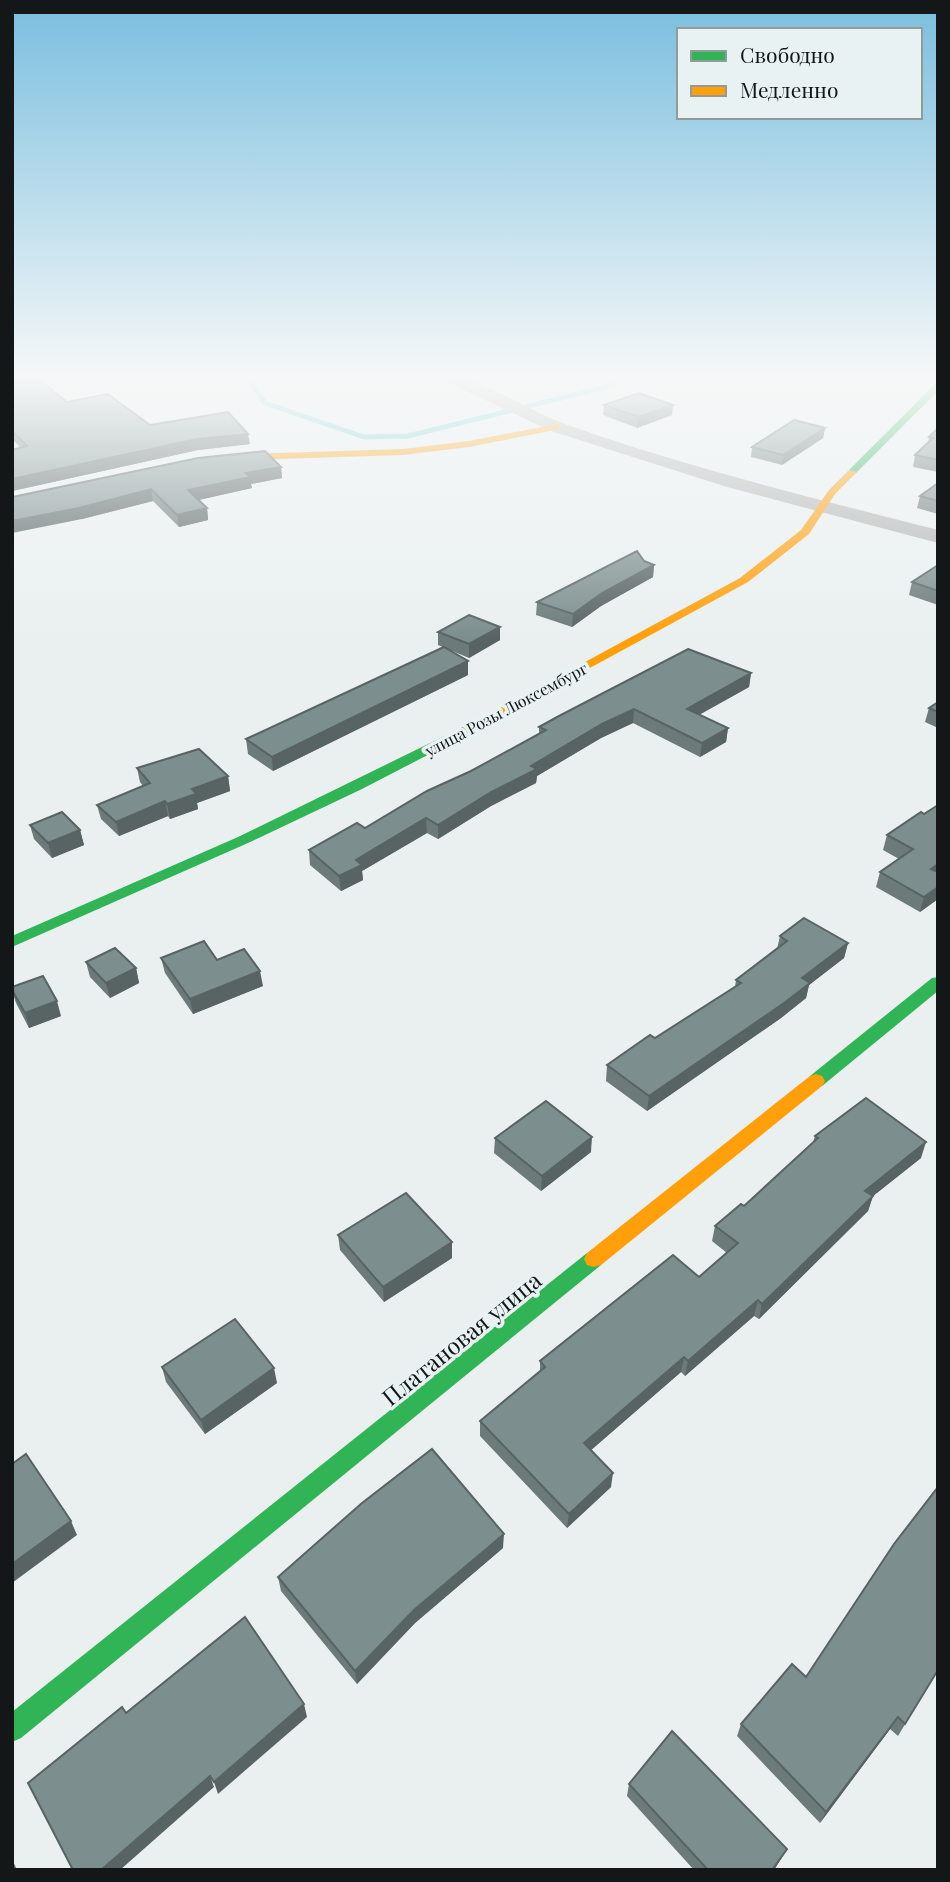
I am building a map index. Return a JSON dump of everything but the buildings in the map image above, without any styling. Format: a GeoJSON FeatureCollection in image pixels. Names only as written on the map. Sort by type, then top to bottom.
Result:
{"type":"FeatureCollection","features":[{"type":"Feature","properties":{"kind":"street"},"geometry":{"type":"LineString","coordinates":[[669,463],[734,483],[938,537]]}},
{"type":"Feature","properties":{"kind":"street","name":"улица Розы Люксембург"},"geometry":{"type":"LineString","coordinates":[[12,942],[235,845],[395,768],[744,580],[805,532],[823,505],[866,463]]}},
{"type":"Feature","properties":{"kind":"street","name":"Платановая улица"},"geometry":{"type":"LineString","coordinates":[[12,1729],[938,982]]}},
{"type":"Feature","properties":{"kind":"traffic: fast"},"geometry":{"type":"LineString","coordinates":[[852,472],[861,463]]}},
{"type":"Feature","properties":{"kind":"traffic: fast"},"geometry":{"type":"LineString","coordinates":[[12,942],[300,813],[469,728]]}},
{"type":"Feature","properties":{"kind":"traffic: fast"},"geometry":{"type":"LineString","coordinates":[[816,1081],[938,982]]}},
{"type":"Feature","properties":{"kind":"traffic: fast"},"geometry":{"type":"LineString","coordinates":[[12,1729],[594,1259]]}},
{"type":"Feature","properties":{"kind":"traffic: slow"},"geometry":{"type":"LineString","coordinates":[[469,728],[744,580],[805,532],[832,492],[852,472]]}},
{"type":"Feature","properties":{"kind":"traffic: slow"},"geometry":{"type":"LineString","coordinates":[[594,1259],[816,1081]]}}]}
